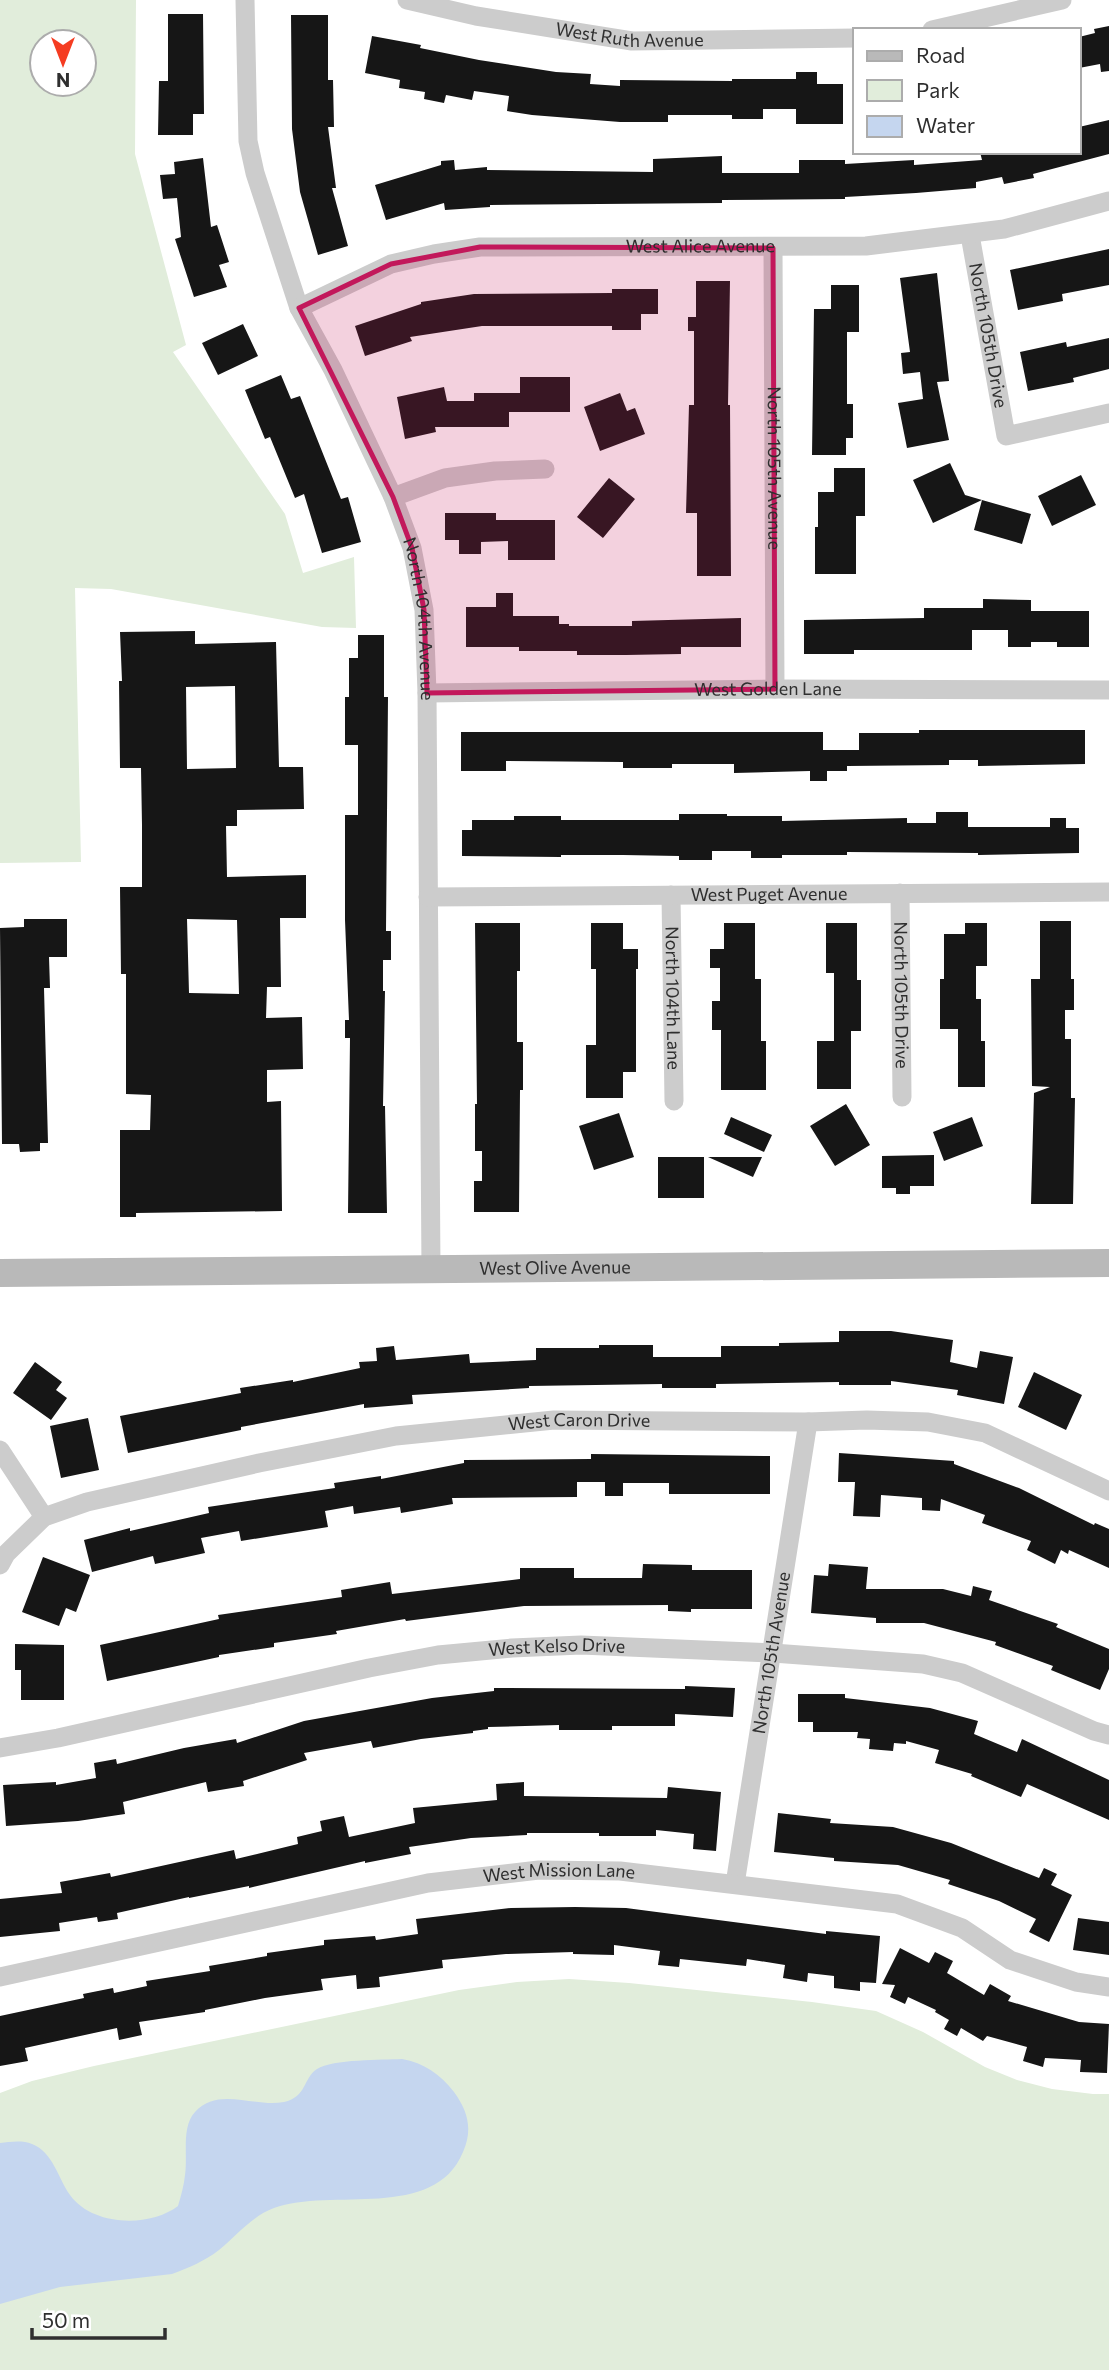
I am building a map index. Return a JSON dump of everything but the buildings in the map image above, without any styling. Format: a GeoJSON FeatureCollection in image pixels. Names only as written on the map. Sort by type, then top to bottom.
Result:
{"type":"FeatureCollection","features":[{"type":"Feature","properties":{"kind":"main road","name":"West Olive Avenue"},"geometry":{"type":"LineString","coordinates":[[0,1273],[1109,1263]]}},
{"type":"Feature","properties":{"kind":"street","name":"North 104th Avenue"},"geometry":{"type":"LineString","coordinates":[[245,0],[248,141],[255,173],[299,307],[333,370],[393,497],[412,548],[424,610],[427,693],[431,1270]]}},
{"type":"Feature","properties":{"kind":"street","name":"West Ruth Avenue"},"geometry":{"type":"LineString","coordinates":[[407,0],[476,16],[632,41],[853,38]]}},
{"type":"Feature","properties":{"kind":"street"},"geometry":{"type":"LineString","coordinates":[[941,28],[1062,0]]}},
{"type":"Feature","properties":{"kind":"street","name":"West Alice Avenue"},"geometry":{"type":"LineString","coordinates":[[299,307],[391,264],[480,247],[866,247],[1004,229],[1109,201]]}},
{"type":"Feature","properties":{"kind":"street","name":"North 105th Drive"},"geometry":{"type":"LineString","coordinates":[[970,235],[1006,436],[1109,413]]}},
{"type":"Feature","properties":{"kind":"street","name":"North 105th Avenue"},"geometry":{"type":"LineString","coordinates":[[773,248],[775,689]]}},
{"type":"Feature","properties":{"kind":"street"},"geometry":{"type":"LineString","coordinates":[[393,497],[445,478],[495,471],[545,470]]}},
{"type":"Feature","properties":{"kind":"street","name":"West Golden Lane"},"geometry":{"type":"LineString","coordinates":[[427,693],[775,689],[1109,690]]}},
{"type":"Feature","properties":{"kind":"street","name":"West Puget Avenue"},"geometry":{"type":"LineString","coordinates":[[428,897],[1109,892]]}},
{"type":"Feature","properties":{"kind":"street","name":"North 105th Drive"},"geometry":{"type":"LineString","coordinates":[[900,893],[902,1097]]}},
{"type":"Feature","properties":{"kind":"street","name":"North 104th Lane"},"geometry":{"type":"LineString","coordinates":[[671,895],[674,1101]]}},
{"type":"Feature","properties":{"kind":"street","name":"West Caron Drive"},"geometry":{"type":"LineString","coordinates":[[0,1565],[6,1554],[44,1517],[86,1502],[259,1463],[396,1436],[554,1420],[928,1422],[985,1433],[1109,1491]]}},
{"type":"Feature","properties":{"kind":"street","name":"North 105th Avenue"},"geometry":{"type":"LineString","coordinates":[[735,1884],[808,1422]]}},
{"type":"Feature","properties":{"kind":"street"},"geometry":{"type":"LineString","coordinates":[[0,1450],[44,1517]]}},
{"type":"Feature","properties":{"kind":"street","name":"West Kelso Drive"},"geometry":{"type":"LineString","coordinates":[[0,1748],[58,1738],[438,1655],[581,1645],[773,1653],[923,1664],[962,1673],[1094,1731],[1109,1735]]}},
{"type":"Feature","properties":{"kind":"street","name":"West Mission Lane"},"geometry":{"type":"LineString","coordinates":[[0,1977],[401,1889],[483,1875],[539,1870],[620,1871],[897,1904],[962,1928],[1010,1960],[1076,1982],[1109,1987]]}},
{"type":"Feature","properties":{"kind":"highlighted area"},"geometry":{"type":"Polygon","coordinates":[[[480,247],[773,248],[775,689],[427,693],[424,610],[412,548],[393,497],[299,308],[391,264],[480,247]]]}},
{"type":"Feature","properties":{"kind":"green space"},"geometry":{"type":"Polygon","coordinates":[[[0,0],[136,0],[135,154],[186,345],[173,352],[285,514],[303,573],[354,557],[356,628],[322,627],[111,589],[75,588],[81,862],[0,863],[0,0]]]}},
{"type":"Feature","properties":{"kind":"green space"},"geometry":{"type":"Polygon","coordinates":[[[569,1979],[812,2002],[876,2011],[923,2032],[985,2067],[1017,2080],[1052,2089],[1109,2094],[1109,2370],[0,2370],[0,2093],[32,2081],[94,2066],[459,1990],[517,1982],[569,1979]]]}},
{"type":"Feature","properties":{"kind":"water"},"geometry":{"type":"Polygon","coordinates":[[[402,2059],[424,2066],[443,2080],[459,2099],[468,2121],[468,2136],[463,2152],[449,2174],[429,2187],[405,2195],[297,2202],[274,2208],[251,2221],[214,2254],[172,2274],[60,2287],[0,2304],[0,2143],[24,2142],[39,2148],[50,2159],[70,2195],[92,2213],[121,2220],[152,2218],[178,2206],[185,2179],[188,2125],[195,2112],[204,2104],[226,2099],[284,2102],[297,2096],[313,2073],[324,2066],[402,2059]]]}}]}
